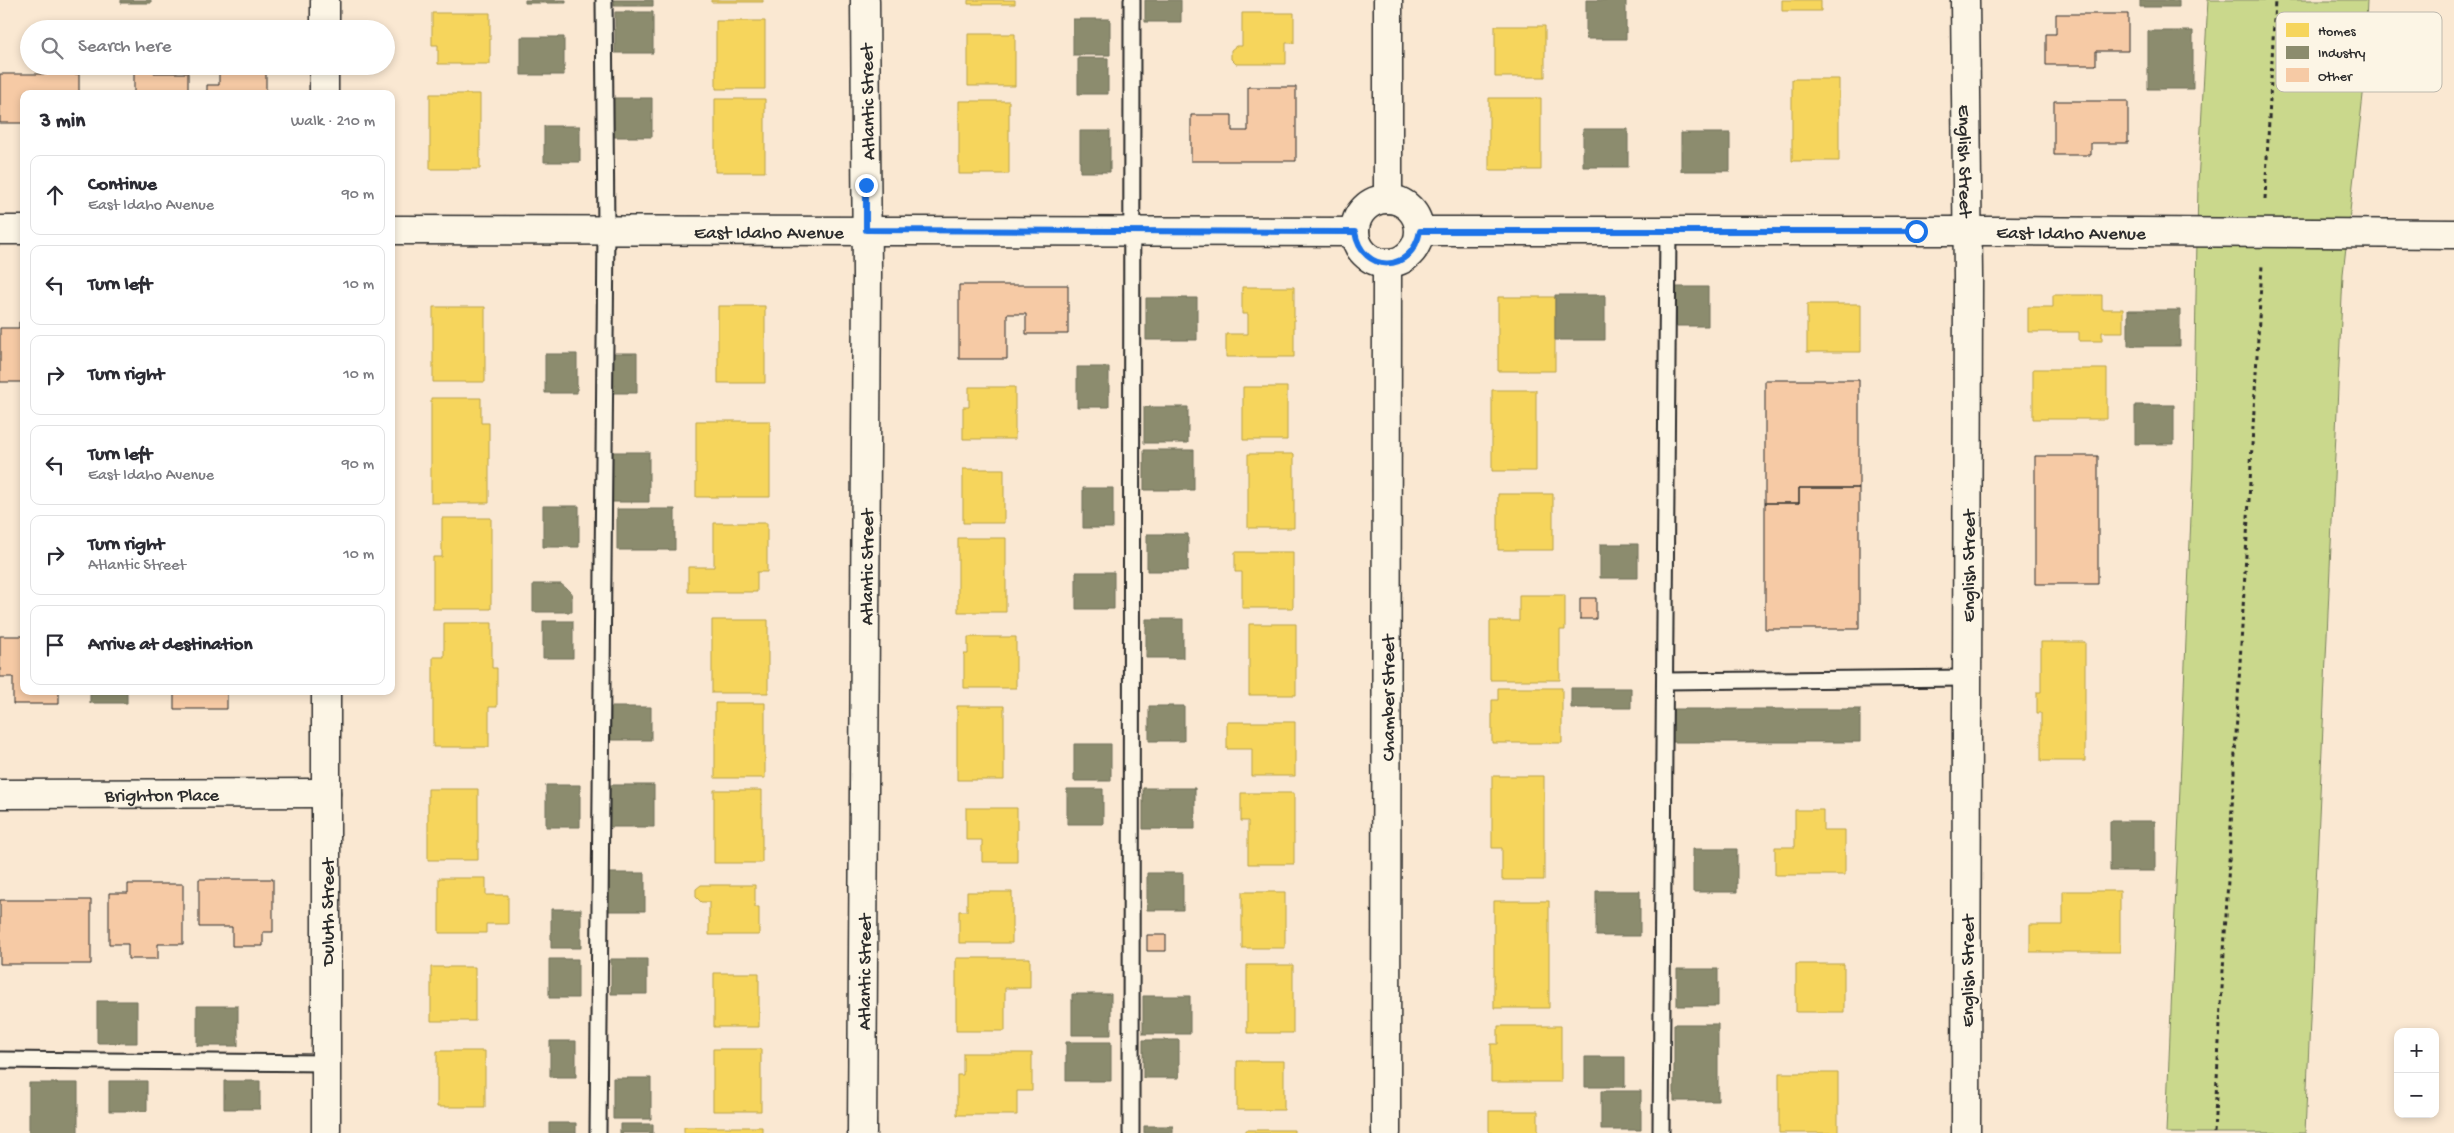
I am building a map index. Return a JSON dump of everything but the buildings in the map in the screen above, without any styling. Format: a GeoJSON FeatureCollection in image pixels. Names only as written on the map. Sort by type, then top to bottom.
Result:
{"type":"FeatureCollection","features":[{"type":"Feature","properties":{"kind":"street"},"geometry":{"type":"LineString","coordinates":[[325,0],[325,20]]}},
{"type":"Feature","properties":{"kind":"street","name":"Atlantic Street"},"geometry":{"type":"LineString","coordinates":[[862,1133],[866,230],[865,0]]}},
{"type":"Feature","properties":{"kind":"street"},"geometry":{"type":"LineString","coordinates":[[1388,0],[1388,199]]}},
{"type":"Feature","properties":{"kind":"street","name":"English Street"},"geometry":{"type":"LineString","coordinates":[[1965,0],[1968,231],[1966,1133]]}},
{"type":"Feature","properties":{"kind":"street"},"geometry":{"type":"LineString","coordinates":[[324,75],[324,90]]}},
{"type":"Feature","properties":{"kind":"street"},"geometry":{"type":"LineString","coordinates":[[1388,199],[1398,200],[1414,212],[1420,231],[1414,250],[1398,262],[1387,263],[1373,260],[1361,251],[1355,232],[1360,212],[1377,200],[1388,199]]}},
{"type":"Feature","properties":{"kind":"street"},"geometry":{"type":"LineString","coordinates":[[0,230],[20,230]]}},
{"type":"Feature","properties":{"kind":"street","name":"East Idaho Avenue"},"geometry":{"type":"LineString","coordinates":[[395,230],[1134,230],[1355,232]]}},
{"type":"Feature","properties":{"kind":"street","name":"East Idaho Avenue"},"geometry":{"type":"LineString","coordinates":[[1420,231],[1968,231],[2454,234]]}},
{"type":"Feature","properties":{"kind":"street","name":"Chamber Street"},"geometry":{"type":"LineString","coordinates":[[1386,1133],[1387,263]]}},
{"type":"Feature","properties":{"kind":"street","name":"Duluth Street"},"geometry":{"type":"LineString","coordinates":[[326,695],[326,1133]]}},
{"type":"Feature","properties":{"kind":"street","name":"Brighton Place"},"geometry":{"type":"LineString","coordinates":[[0,794],[326,793]]}},
{"type":"Feature","properties":{"kind":"lane"},"geometry":{"type":"LineString","coordinates":[[598,1133],[606,230],[604,0]]}},
{"type":"Feature","properties":{"kind":"lane"},"geometry":{"type":"LineString","coordinates":[[1131,1133],[1134,230],[1132,0]]}},
{"type":"Feature","properties":{"kind":"lane"},"geometry":{"type":"LineString","coordinates":[[1661,1133],[1668,231]]}},
{"type":"Feature","properties":{"kind":"lane"},"geometry":{"type":"LineString","coordinates":[[1665,681],[1966,678]]}},
{"type":"Feature","properties":{"kind":"lane"},"geometry":{"type":"LineString","coordinates":[[0,1060],[326,1063]]}},
{"type":"Feature","properties":{"kind":"path"},"geometry":{"type":"LineString","coordinates":[[2214,1133],[2264,233],[2275,0]]}},
{"type":"Feature","properties":{"kind":"green space"},"geometry":{"type":"Polygon","coordinates":[[[2208,0],[2367,0],[2366,12],[2276,12],[2276,92],[2363,92],[2343,274],[2305,1133],[2166,1133],[2193,467],[2198,183],[2208,0]]]}},
{"type":"Feature","properties":{"kind":"route"},"geometry":{"type":"LineString","coordinates":[[866,185],[866,230],[1355,232],[1356,242],[1361,251],[1369,258],[1387,263],[1398,262],[1407,257],[1414,250],[1420,231],[1916,231]]}}]}
